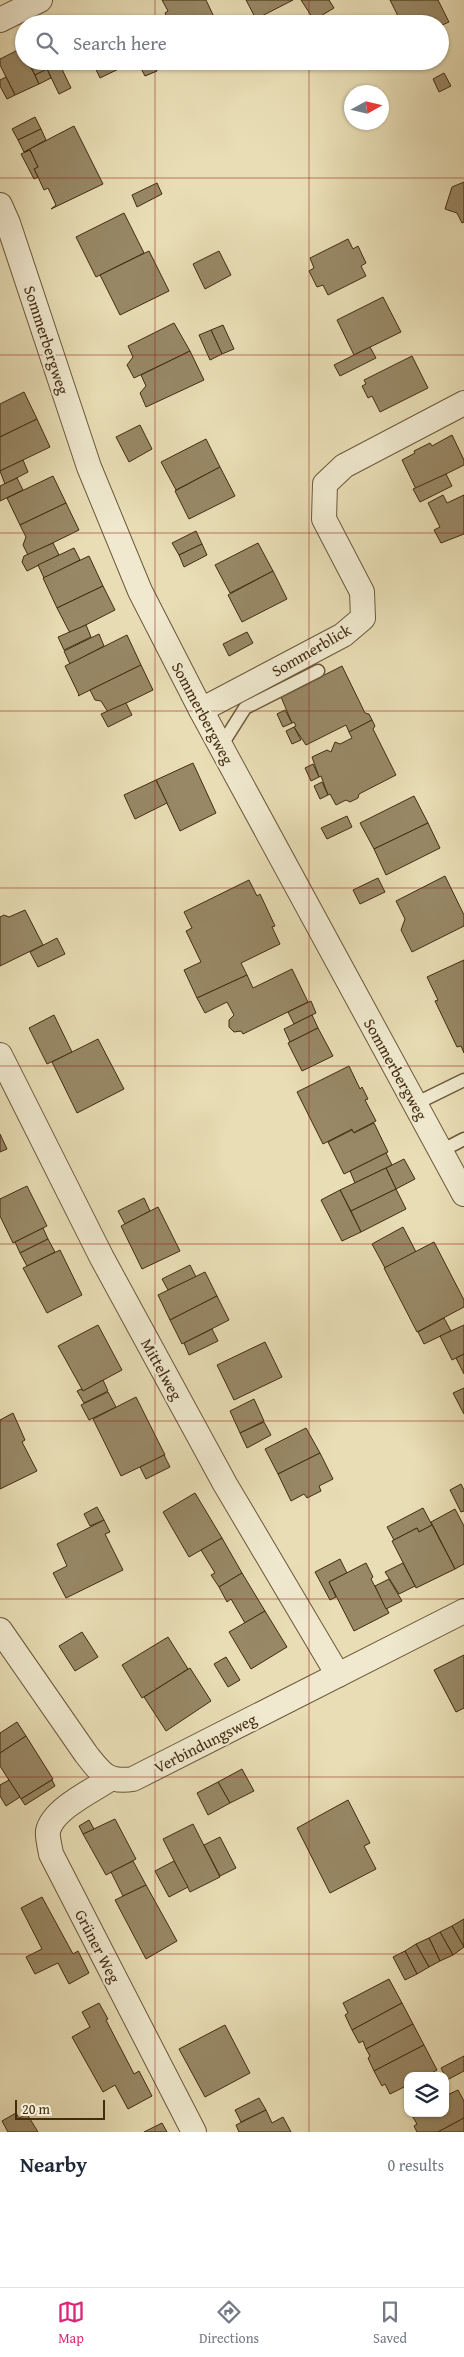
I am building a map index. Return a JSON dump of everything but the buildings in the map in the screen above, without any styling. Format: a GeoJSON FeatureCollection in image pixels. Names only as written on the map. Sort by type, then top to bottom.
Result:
{"type":"FeatureCollection","features":[{"type":"Feature","properties":{"kind":"street"},"geometry":{"type":"LineString","coordinates":[[0,20],[40,0]]}},
{"type":"Feature","properties":{"kind":"street","name":"Sommerbergweg"},"geometry":{"type":"LineString","coordinates":[[0,205],[8,223],[89,467],[140,591],[220,746],[464,1194]]}},
{"type":"Feature","properties":{"kind":"street","name":"Sommerblick"},"geometry":{"type":"LineString","coordinates":[[201,710],[343,635],[363,618],[362,592],[324,518],[326,484],[344,466],[464,404]]}},
{"type":"Feature","properties":{"kind":"street","name":"Mittelweg"},"geometry":{"type":"LineString","coordinates":[[0,1055],[102,1258],[215,1466],[338,1675]]}},
{"type":"Feature","properties":{"kind":"street","name":"Verbindungsweg"},"geometry":{"type":"LineString","coordinates":[[110,1779],[120,1781],[133,1779],[464,1611]]}},
{"type":"Feature","properties":{"kind":"street"},"geometry":{"type":"LineString","coordinates":[[0,1630],[86,1754],[100,1771],[110,1779]]}},
{"type":"Feature","properties":{"kind":"street","name":"Grüner Weg"},"geometry":{"type":"LineString","coordinates":[[110,1779],[62,1811],[52,1820],[47,1833],[51,1854],[194,2132]]}},
{"type":"Feature","properties":{"kind":"lane"},"geometry":{"type":"LineString","coordinates":[[220,746],[245,708],[318,671]]}},
{"type":"Feature","properties":{"kind":"lane"},"geometry":{"type":"LineString","coordinates":[[415,1104],[464,1080]]}},
{"type":"Feature","properties":{"kind":"lane"},"geometry":{"type":"LineString","coordinates":[[440,1151],[464,1139]]}}]}
